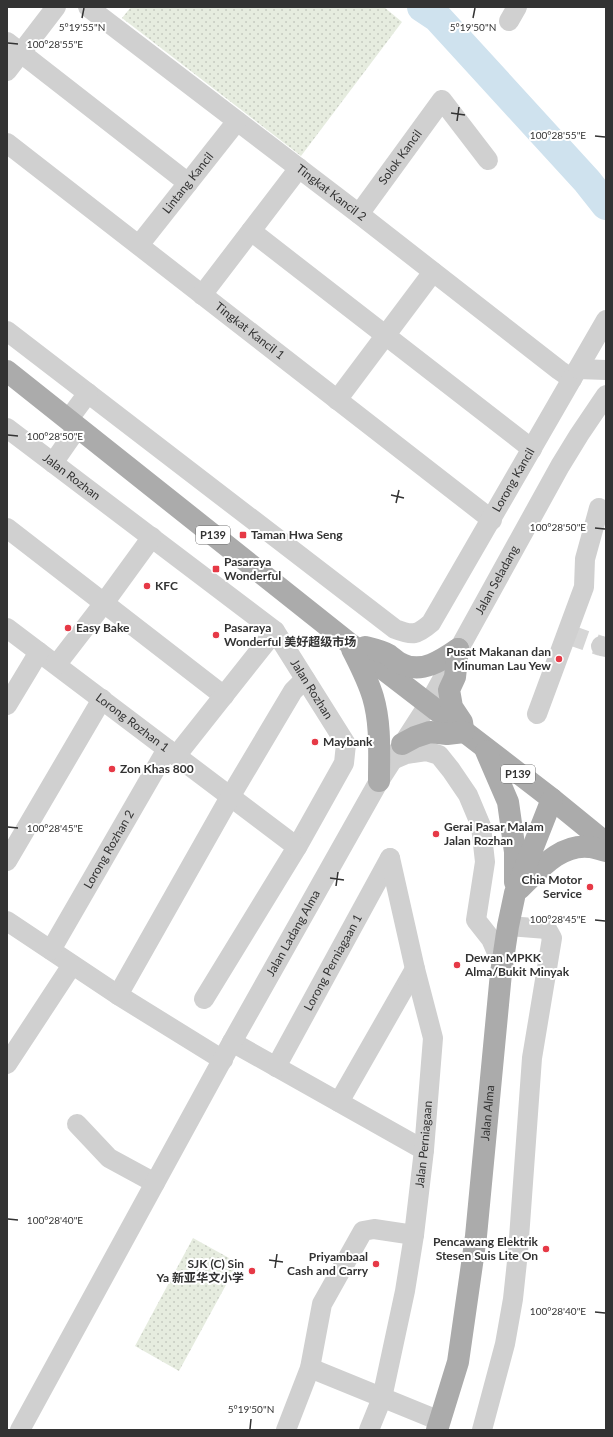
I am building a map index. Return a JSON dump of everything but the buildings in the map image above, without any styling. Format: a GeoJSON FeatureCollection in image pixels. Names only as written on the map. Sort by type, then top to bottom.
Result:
{"type":"FeatureCollection","features":[{"type":"Feature","properties":{"kind":"main road","name":"P139"},"geometry":{"type":"LineString","coordinates":[[7,371],[349,643],[552,799],[606,843]]}},
{"type":"Feature","properties":{"kind":"main road"},"geometry":{"type":"LineString","coordinates":[[349,643],[388,654],[402,664],[415,668],[423,668],[442,661],[458,649]]}},
{"type":"Feature","properties":{"kind":"main road"},"geometry":{"type":"LineString","coordinates":[[349,643],[367,678],[374,699],[379,737],[379,780]]}},
{"type":"Feature","properties":{"kind":"main road"},"geometry":{"type":"LineString","coordinates":[[397,752],[415,737],[430,732],[447,734],[464,732],[462,722],[452,707],[449,690],[455,677],[458,649]]}},
{"type":"Feature","properties":{"kind":"main road"},"geometry":{"type":"LineString","coordinates":[[484,748],[508,802],[515,852],[515,893]]}},
{"type":"Feature","properties":{"kind":"main road","name":"Jalan Alma"},"geometry":{"type":"LineString","coordinates":[[438,1425],[458,1362],[476,1236],[502,964],[508,926],[515,893],[552,799]]}},
{"type":"Feature","properties":{"kind":"main road"},"geometry":{"type":"LineString","coordinates":[[515,893],[551,859],[562,852],[577,848],[589,847],[606,851]]}},
{"type":"Feature","properties":{"kind":"street"},"geometry":{"type":"LineString","coordinates":[[7,72],[14,47],[56,7]]}},
{"type":"Feature","properties":{"kind":"street","name":"Tingkat Kancil 2"},"geometry":{"type":"LineString","coordinates":[[88,7],[359,214],[559,370],[575,374]]}},
{"type":"Feature","properties":{"kind":"street"},"geometry":{"type":"LineString","coordinates":[[14,47],[188,183]]}},
{"type":"Feature","properties":{"kind":"street","name":"Solok Kancil"},"geometry":{"type":"LineString","coordinates":[[359,214],[442,100],[488,160]]}},
{"type":"Feature","properties":{"kind":"street","name":"Lintang Kancil"},"geometry":{"type":"LineString","coordinates":[[140,245],[237,121]]}},
{"type":"Feature","properties":{"kind":"street","name":"Tingkat Kancil 1"},"geometry":{"type":"LineString","coordinates":[[7,143],[492,520]]}},
{"type":"Feature","properties":{"kind":"street"},"geometry":{"type":"LineString","coordinates":[[202,294],[299,168]]}},
{"type":"Feature","properties":{"kind":"street"},"geometry":{"type":"LineString","coordinates":[[251,231],[532,449]]}},
{"type":"Feature","properties":{"kind":"street"},"geometry":{"type":"LineString","coordinates":[[337,400],[433,272]]}},
{"type":"Feature","properties":{"kind":"street","name":"Lorong Kancil"},"geometry":{"type":"LineString","coordinates":[[88,393],[395,629],[407,634],[415,634],[422,631],[431,622],[492,520],[606,320]]}},
{"type":"Feature","properties":{"kind":"street"},"geometry":{"type":"LineString","coordinates":[[7,331],[88,393],[53,463]]}},
{"type":"Feature","properties":{"kind":"street"},"geometry":{"type":"LineString","coordinates":[[575,374],[606,370]]}},
{"type":"Feature","properties":{"kind":"street","name":"Jalan Seladang"},"geometry":{"type":"LineString","coordinates":[[428,705],[560,466],[578,435],[606,395]]}},
{"type":"Feature","properties":{"kind":"street","name":"Jalan Rozhan"},"geometry":{"type":"LineString","coordinates":[[7,428],[275,631],[346,744],[344,763],[297,847],[204,999]]}},
{"type":"Feature","properties":{"kind":"street"},"geometry":{"type":"LineString","coordinates":[[537,714],[584,587],[585,559],[598,508]]}},
{"type":"Feature","properties":{"kind":"street"},"geometry":{"type":"LineString","coordinates":[[7,528],[224,696]]}},
{"type":"Feature","properties":{"kind":"street"},"geometry":{"type":"LineString","coordinates":[[57,664],[152,537]]}},
{"type":"Feature","properties":{"kind":"street","name":"Lorong Rozhan 1"},"geometry":{"type":"LineString","coordinates":[[7,628],[57,664],[297,847]]}},
{"type":"Feature","properties":{"kind":"street","name":"Lorong Rozhan 2"},"geometry":{"type":"LineString","coordinates":[[51,950],[172,752],[224,696],[275,631]]}},
{"type":"Feature","properties":{"kind":"street"},"geometry":{"type":"LineString","coordinates":[[7,705],[39,652]]}},
{"type":"Feature","properties":{"kind":"street"},"geometry":{"type":"LineString","coordinates":[[118,995],[230,797],[293,691],[305,679]]}},
{"type":"Feature","properties":{"kind":"street"},"geometry":{"type":"LineString","coordinates":[[7,861],[102,699]]}},
{"type":"Feature","properties":{"kind":"street","name":"Jalan Ladang Alma"},"geometry":{"type":"LineString","coordinates":[[20,1430],[232,1042],[379,780],[428,705]]}},
{"type":"Feature","properties":{"kind":"street"},"geometry":{"type":"LineString","coordinates":[[397,752],[406,754],[426,751],[439,755],[468,796],[481,826],[485,862],[476,920],[491,939],[502,964]]}},
{"type":"Feature","properties":{"kind":"street","name":"Jalan Perniagaan"},"geometry":{"type":"LineString","coordinates":[[369,1430],[382,1398],[405,1290],[414,1235],[424,1150],[433,1038],[415,969],[390,858]]}},
{"type":"Feature","properties":{"kind":"street","name":"Lorong Perniagaan 1"},"geometry":{"type":"LineString","coordinates":[[276,1067],[390,858]]}},
{"type":"Feature","properties":{"kind":"street"},"geometry":{"type":"LineString","coordinates":[[7,921],[118,995],[223,1060]]}},
{"type":"Feature","properties":{"kind":"street"},"geometry":{"type":"LineString","coordinates":[[482,1430],[505,1344],[513,1299],[518,1252],[532,1058],[552,938],[547,929],[508,926]]}},
{"type":"Feature","properties":{"kind":"street"},"geometry":{"type":"LineString","coordinates":[[7,1064],[72,964]]}},
{"type":"Feature","properties":{"kind":"street"},"geometry":{"type":"LineString","coordinates":[[339,1102],[415,969]]}},
{"type":"Feature","properties":{"kind":"street"},"geometry":{"type":"LineString","coordinates":[[232,1042],[424,1150]]}},
{"type":"Feature","properties":{"kind":"street"},"geometry":{"type":"LineString","coordinates":[[77,1124],[109,1158],[155,1183]]}},
{"type":"Feature","properties":{"kind":"street"},"geometry":{"type":"LineString","coordinates":[[286,1430],[310,1368],[322,1304],[363,1231],[374,1229],[414,1235]]}},
{"type":"Feature","properties":{"kind":"street"},"geometry":{"type":"LineString","coordinates":[[310,1368],[382,1398],[438,1425]]}},
{"type":"Feature","properties":{"kind":"shaded area"},"geometry":{"type":"Polygon","coordinates":[[[131,7],[384,7],[402,22],[301,156],[122,18],[131,7]]]}},
{"type":"Feature","properties":{"kind":"shaded area"},"geometry":{"type":"Polygon","coordinates":[[[193,1238],[238,1263],[179,1371],[135,1346],[193,1238]]]}},
{"type":"Feature","properties":{"kind":"waterway"},"geometry":{"type":"LineString","coordinates":[[422,7],[437,17],[587,181],[606,205]]}},
{"type":"Feature","properties":{"kind":"tunnel"},"geometry":{"type":"LineString","coordinates":[[567,634],[601,646]]}},
{"type":"Feature","properties":{"kind":"place","name":"Taman Hwa Seng"},"geometry":{"type":"Point","coordinates":[243,535]}},
{"type":"Feature","properties":{"kind":"place","name":"Pasaraya Wonderful"},"geometry":{"type":"Point","coordinates":[216,569]}},
{"type":"Feature","properties":{"kind":"place","name":"KFC"},"geometry":{"type":"Point","coordinates":[147,586]}},
{"type":"Feature","properties":{"kind":"place","name":"Easy Bake"},"geometry":{"type":"Point","coordinates":[68,628]}},
{"type":"Feature","properties":{"kind":"place","name":"Pasaraya Wonderful 美好超级市场"},"geometry":{"type":"Point","coordinates":[216,635]}},
{"type":"Feature","properties":{"kind":"place","name":"Pusat Makanan dan Minuman Lau Yew"},"geometry":{"type":"Point","coordinates":[559,659]}},
{"type":"Feature","properties":{"kind":"place","name":"Maybank"},"geometry":{"type":"Point","coordinates":[315,742]}},
{"type":"Feature","properties":{"kind":"place","name":"Zon Khas 800"},"geometry":{"type":"Point","coordinates":[112,769]}},
{"type":"Feature","properties":{"kind":"place","name":"Gerai Pasar Malam Jalan Rozhan"},"geometry":{"type":"Point","coordinates":[436,834]}},
{"type":"Feature","properties":{"kind":"place","name":"Chia Motor Service"},"geometry":{"type":"Point","coordinates":[590,887]}},
{"type":"Feature","properties":{"kind":"place","name":"Dewan MPKK Alma/Bukit Minyak"},"geometry":{"type":"Point","coordinates":[457,965]}},
{"type":"Feature","properties":{"kind":"place","name":"Pencawang Elektrik Stesen Suis Lite On"},"geometry":{"type":"Point","coordinates":[546,1249]}},
{"type":"Feature","properties":{"kind":"place","name":"Priyambaal Cash and Carry"},"geometry":{"type":"Point","coordinates":[376,1264]}},
{"type":"Feature","properties":{"kind":"place","name":"SJK (C) Sin Ya 新亚华文小学"},"geometry":{"type":"Point","coordinates":[252,1271]}}]}
